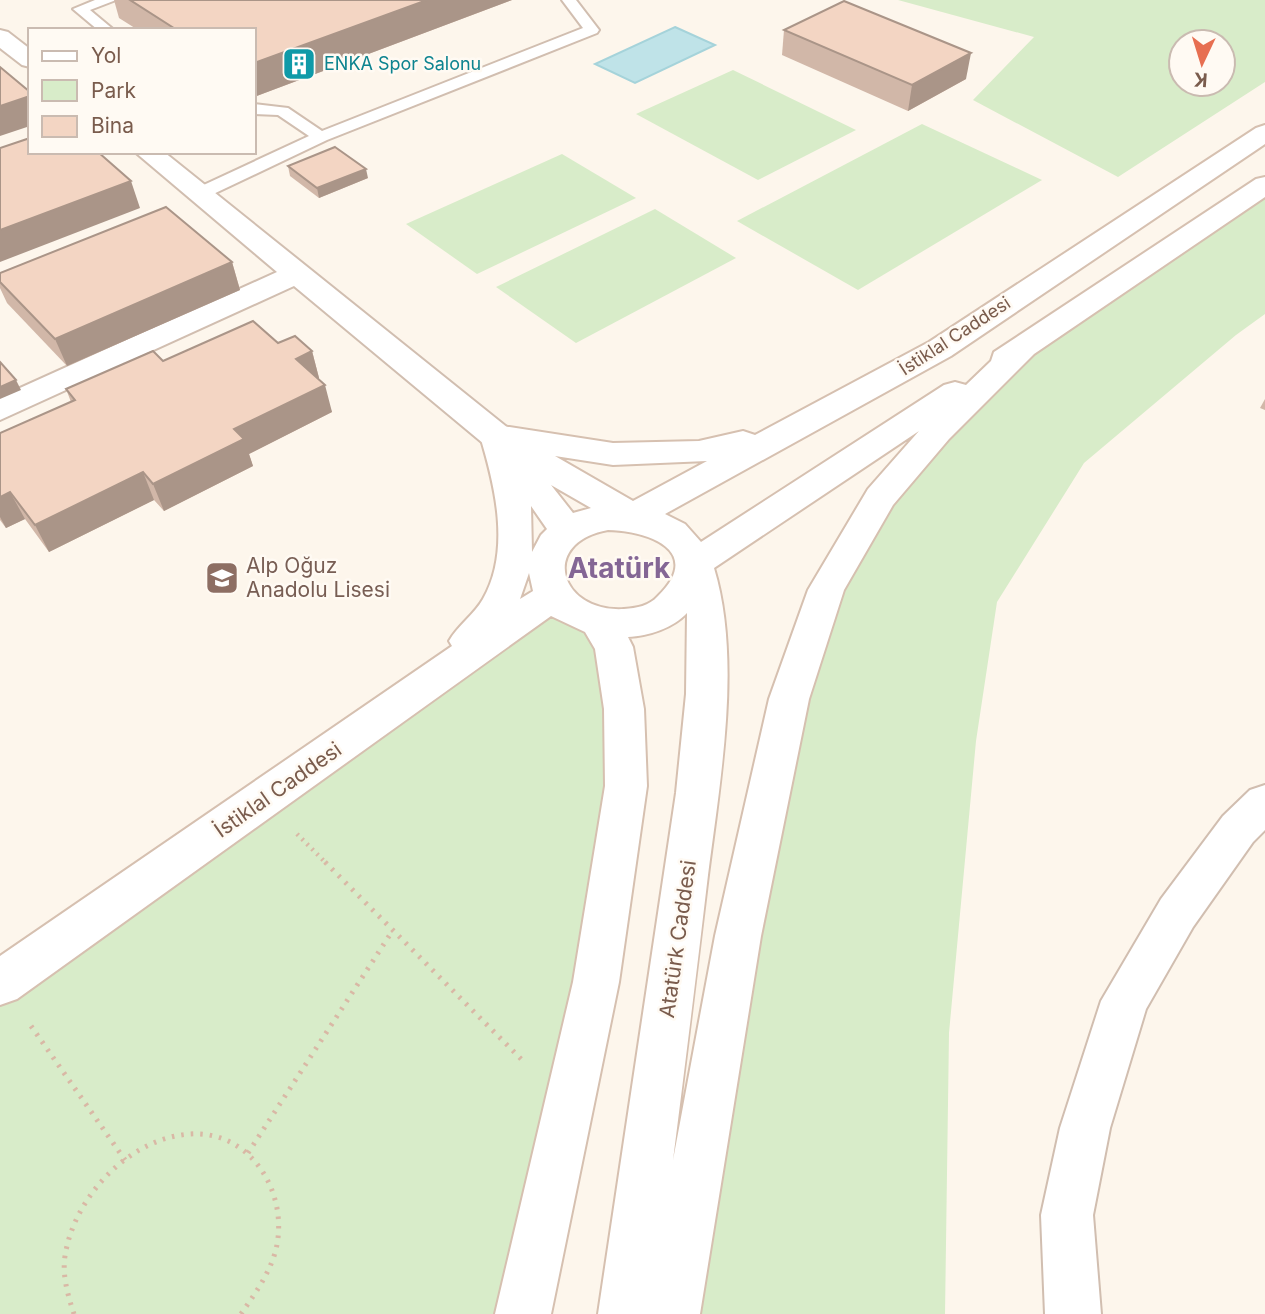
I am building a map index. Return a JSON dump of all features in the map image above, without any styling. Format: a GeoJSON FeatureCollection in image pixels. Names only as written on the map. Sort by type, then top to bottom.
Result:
{"type":"FeatureCollection","features":[{"type":"Feature","properties":{"kind":"street"},"geometry":{"type":"LineString","coordinates":[[0,37],[28,58]]}},
{"type":"Feature","properties":{"kind":"street","name":"İstiklal Caddesi"},"geometry":{"type":"LineString","coordinates":[[632,517],[940,349],[1265,133]]}},
{"type":"Feature","properties":{"kind":"street"},"geometry":{"type":"LineString","coordinates":[[151,154],[496,436],[632,517]]}},
{"type":"Feature","properties":{"kind":"street"},"geometry":{"type":"LineString","coordinates":[[496,436],[568,531],[554,545],[546,561],[546,579],[554,595],[568,609],[598,622],[615,625],[641,622],[664,614],[682,600],[692,583],[694,564],[1265,185]]}},
{"type":"Feature","properties":{"kind":"street"},"geometry":{"type":"LineString","coordinates":[[0,410],[295,274]]}},
{"type":"Feature","properties":{"kind":"street"},"geometry":{"type":"LineString","coordinates":[[672,1314],[746,897],[789,699],[826,590],[880,497],[937,431],[1026,345]]}},
{"type":"Feature","properties":{"kind":"street"},"geometry":{"type":"LineString","coordinates":[[496,436],[575,450],[658,455],[699,452],[795,428]]}},
{"type":"Feature","properties":{"kind":"street"},"geometry":{"type":"LineString","coordinates":[[417,693],[483,625],[502,600],[516,535],[512,485],[496,436]]}},
{"type":"Feature","properties":{"kind":"street","name":"İstiklal Caddesi"},"geometry":{"type":"LineString","coordinates":[[568,531],[587,522],[609,517],[654,521],[673,532],[688,547],[694,564]]}},
{"type":"Feature","properties":{"kind":"street","name":"Atatürk Caddesi"},"geometry":{"type":"LineString","coordinates":[[626,1314],[702,767],[707,668],[706,612],[694,564]]}},
{"type":"Feature","properties":{"kind":"street","name":"İstiklal Caddesi"},"geometry":{"type":"LineString","coordinates":[[0,983],[554,595]]}},
{"type":"Feature","properties":{"kind":"street"},"geometry":{"type":"LineString","coordinates":[[523,1314],[596,982],[626,786],[624,709],[614,647],[598,622]]}},
{"type":"Feature","properties":{"kind":"street"},"geometry":{"type":"LineString","coordinates":[[1073,1314],[1067,1215],[1085,1128],[1125,1002],[1177,913],[1238,829],[1265,803]]}},
{"type":"Feature","properties":{"kind":"lane"},"geometry":{"type":"LineString","coordinates":[[104,28],[80,9],[109,0]]}},
{"type":"Feature","properties":{"kind":"lane"},"geometry":{"type":"LineString","coordinates":[[201,193],[321,137],[592,30],[569,0]]}},
{"type":"Feature","properties":{"kind":"lane"},"geometry":{"type":"LineString","coordinates":[[256,109],[282,111],[321,137]]}},
{"type":"Feature","properties":{"kind":"path"},"geometry":{"type":"LineString","coordinates":[[263,800],[568,1106]]}},
{"type":"Feature","properties":{"kind":"path"},"geometry":{"type":"LineString","coordinates":[[248,1153],[393,930]]}},
{"type":"Feature","properties":{"kind":"path"},"geometry":{"type":"LineString","coordinates":[[0,983],[125,1160]]}},
{"type":"Feature","properties":{"kind":"path"},"geometry":{"type":"LineString","coordinates":[[74,1314],[66,1292],[65,1257],[76,1220],[97,1187],[125,1160],[156,1143],[191,1134],[222,1138],[248,1153],[269,1177],[278,1208],[277,1245],[263,1282],[241,1314]]}},
{"type":"Feature","properties":{"kind":"green space"},"geometry":{"type":"Polygon","coordinates":[[[898,0],[1265,0],[1265,82],[1118,177],[973,100],[1034,37],[898,0]]]}},
{"type":"Feature","properties":{"kind":"green space"},"geometry":{"type":"Polygon","coordinates":[[[733,70],[856,130],[758,180],[636,114],[733,70]]]}},
{"type":"Feature","properties":{"kind":"green space"},"geometry":{"type":"Polygon","coordinates":[[[922,124],[1042,180],[858,290],[737,221],[922,124]]]}},
{"type":"Feature","properties":{"kind":"green space"},"geometry":{"type":"Polygon","coordinates":[[[562,154],[636,198],[477,274],[406,224],[562,154]]]}},
{"type":"Feature","properties":{"kind":"green space"},"geometry":{"type":"Polygon","coordinates":[[[1265,185],[1265,314],[1236,335],[1084,463],[997,602],[976,741],[949,1033],[945,1314],[672,1314],[789,700],[880,497],[1025,345],[1265,185]]]}},
{"type":"Feature","properties":{"kind":"green space"},"geometry":{"type":"Polygon","coordinates":[[[655,209],[736,258],[576,343],[496,287],[655,209]]]}},
{"type":"Feature","properties":{"kind":"green space"},"geometry":{"type":"Polygon","coordinates":[[[554,595],[590,620],[624,709],[523,1314],[0,1314],[0,983],[554,595]]]}},
{"type":"Feature","properties":{"kind":"water"},"geometry":{"type":"Polygon","coordinates":[[[675,27],[715,45],[635,83],[595,64],[675,27]]]}},
{"type":"Feature","properties":{"kind":"building"},"geometry":{"type":"Polygon","coordinates":[[[130,0],[427,0],[256,62],[256,28],[174,28],[130,0]]]}},
{"type":"Feature","properties":{"kind":"building"},"geometry":{"type":"Polygon","coordinates":[[[844,1],[971,53],[912,85],[784,30],[844,1]]]}},
{"type":"Feature","properties":{"kind":"building"},"geometry":{"type":"Polygon","coordinates":[[[0,67],[28,90],[28,97],[0,106],[0,67]]]}},
{"type":"Feature","properties":{"kind":"building"},"geometry":{"type":"Polygon","coordinates":[[[28,139],[28,154],[100,154],[131,181],[0,230],[0,148],[28,139]]]}},
{"type":"Feature","properties":{"kind":"building"},"geometry":{"type":"Polygon","coordinates":[[[335,147],[366,169],[317,188],[288,166],[335,147]]]}},
{"type":"Feature","properties":{"kind":"building"},"geometry":{"type":"Polygon","coordinates":[[[166,207],[232,262],[55,339],[0,282],[0,273],[166,207]]]}},
{"type":"Feature","properties":{"kind":"building"},"geometry":{"type":"Polygon","coordinates":[[[253,321],[278,343],[295,336],[312,351],[296,359],[325,385],[234,429],[244,439],[153,484],[143,472],[35,525],[10,492],[0,497],[0,433],[75,400],[66,389],[153,351],[163,361],[253,321]]]}},
{"type":"Feature","properties":{"kind":"building"},"geometry":{"type":"Polygon","coordinates":[[[0,362],[16,380],[0,387],[0,362]]]}},
{"type":"Feature","properties":{"kind":"place","name":"ENKA Spor Salonu"},"geometry":{"type":"Point","coordinates":[299,64]}},
{"type":"Feature","properties":{"kind":"place","name":"Alp Oğuz Anadolu Lisesi"},"geometry":{"type":"Point","coordinates":[222,578]}},
{"type":"Feature","properties":{"kind":"district","name":"Atatürk"},"geometry":{"type":"Point","coordinates":[619,568]}}]}
